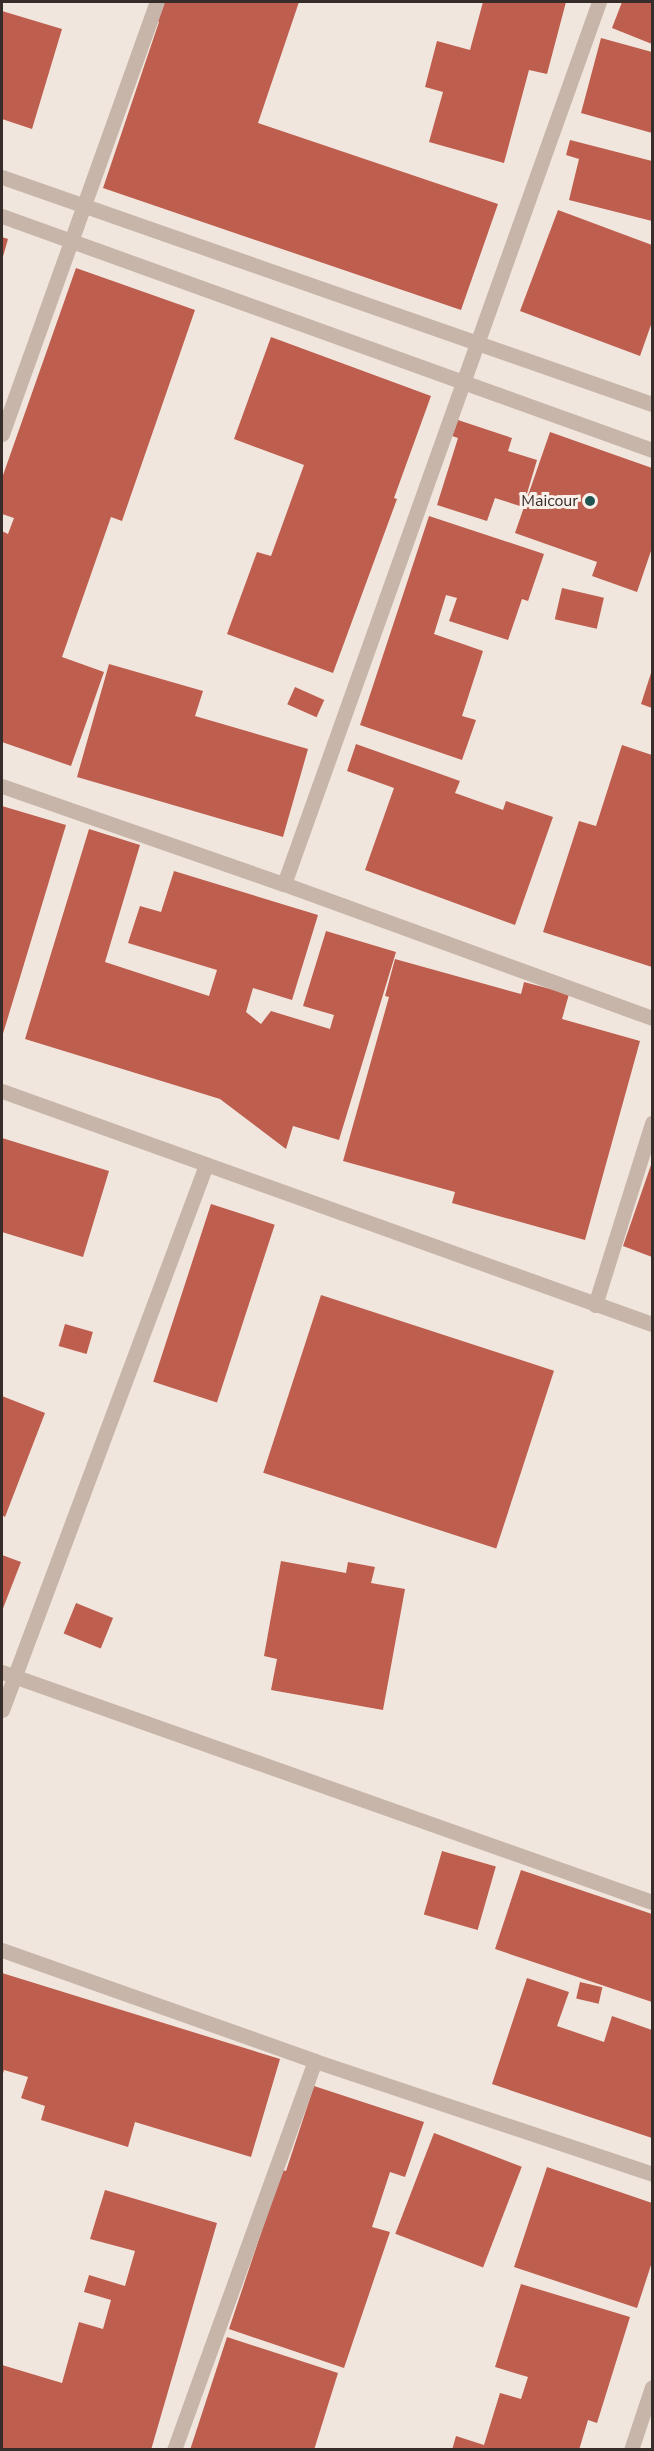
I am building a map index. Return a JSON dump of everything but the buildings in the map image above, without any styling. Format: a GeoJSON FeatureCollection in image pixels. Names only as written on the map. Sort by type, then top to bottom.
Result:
{"type":"FeatureCollection","features":[{"type":"Feature","properties":{"kind":"street"},"geometry":{"type":"LineString","coordinates":[[2,434],[69,240],[157,2]]}},
{"type":"Feature","properties":{"kind":"street"},"geometry":{"type":"LineString","coordinates":[[284,884],[599,2]]}},
{"type":"Feature","properties":{"kind":"street"},"geometry":{"type":"LineString","coordinates":[[2,177],[652,404]]}},
{"type":"Feature","properties":{"kind":"street"},"geometry":{"type":"LineString","coordinates":[[2,216],[464,380],[652,450]]}},
{"type":"Feature","properties":{"kind":"street"},"geometry":{"type":"LineString","coordinates":[[2,786],[284,884],[652,1017]]}},
{"type":"Feature","properties":{"kind":"street"},"geometry":{"type":"LineString","coordinates":[[2,1091],[652,1324]]}},
{"type":"Feature","properties":{"kind":"street"},"geometry":{"type":"LineString","coordinates":[[595,1305],[652,1123]]}},
{"type":"Feature","properties":{"kind":"street"},"geometry":{"type":"LineString","coordinates":[[2,1710],[8,1674],[206,1165]]}},
{"type":"Feature","properties":{"kind":"street"},"geometry":{"type":"LineString","coordinates":[[8,1674],[652,1902]]}},
{"type":"Feature","properties":{"kind":"street"},"geometry":{"type":"LineString","coordinates":[[2,1950],[315,2061],[652,2174]]}},
{"type":"Feature","properties":{"kind":"street"},"geometry":{"type":"LineString","coordinates":[[174,2450],[315,2061]]}},
{"type":"Feature","properties":{"kind":"street"},"geometry":{"type":"LineString","coordinates":[[631,2450],[652,2386]]}},
{"type":"Feature","properties":{"kind":"place","name":"Maicour"},"geometry":{"type":"Point","coordinates":[590,501]}}]}
